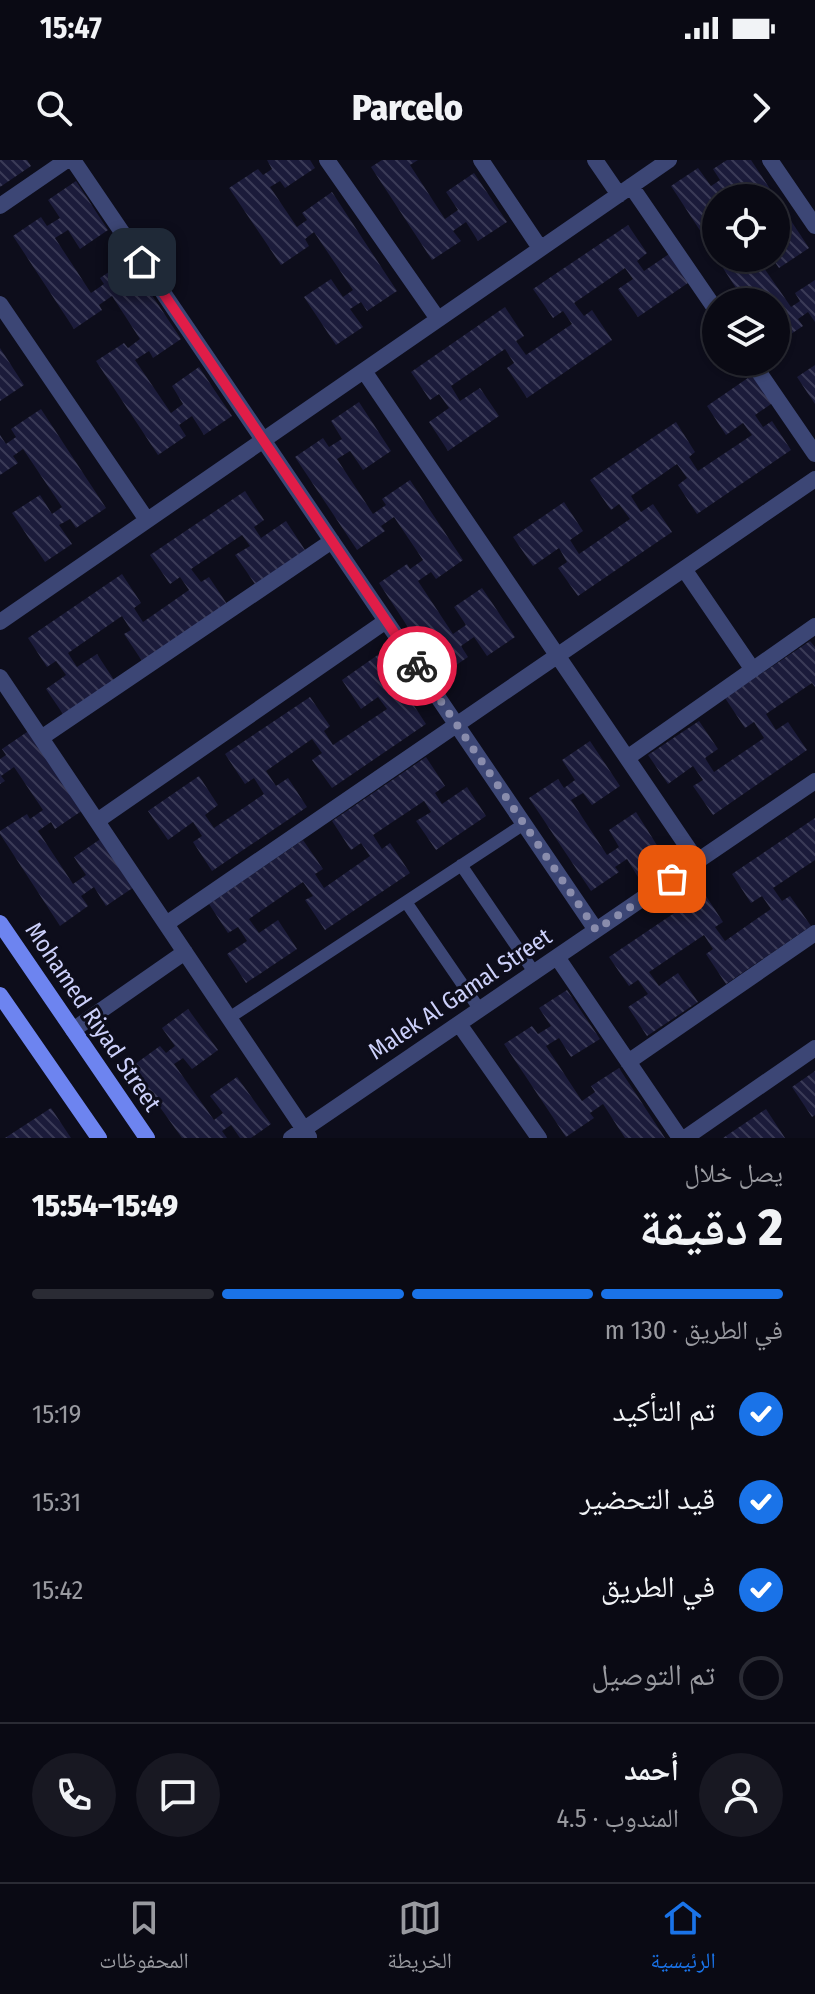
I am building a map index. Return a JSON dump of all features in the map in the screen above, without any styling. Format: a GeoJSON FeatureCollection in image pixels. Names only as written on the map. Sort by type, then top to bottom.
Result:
{"type":"FeatureCollection","features":[{"type":"Feature","properties":{"kind":"street"},"geometry":{"type":"LineString","coordinates":[[0,206],[70,160],[596,930]]}},
{"type":"Feature","properties":{"kind":"street"},"geometry":{"type":"LineString","coordinates":[[327,160],[438,319]]}},
{"type":"Feature","properties":{"kind":"street"},"geometry":{"type":"LineString","coordinates":[[481,160],[540,248]]}},
{"type":"Feature","properties":{"kind":"street"},"geometry":{"type":"LineString","coordinates":[[595,160],[625,190],[702,292]]}},
{"type":"Feature","properties":{"kind":"street"},"geometry":{"type":"LineString","coordinates":[[0,622],[669,160]]}},
{"type":"Feature","properties":{"kind":"street"},"geometry":{"type":"LineString","coordinates":[[770,160],[815,226]]}},
{"type":"Feature","properties":{"kind":"street"},"geometry":{"type":"LineString","coordinates":[[0,304],[147,520]]}},
{"type":"Feature","properties":{"kind":"street"},"geometry":{"type":"LineString","coordinates":[[364,371],[697,861]]}},
{"type":"Feature","properties":{"kind":"street"},"geometry":{"type":"LineString","coordinates":[[762,376],[815,454]]}},
{"type":"Feature","properties":{"kind":"street"},"geometry":{"type":"LineString","coordinates":[[166,924],[815,479]]}},
{"type":"Feature","properties":{"kind":"street"},"geometry":{"type":"LineString","coordinates":[[41,738],[332,541]]}},
{"type":"Feature","properties":{"kind":"street"},"geometry":{"type":"LineString","coordinates":[[684,569],[753,670]]}},
{"type":"Feature","properties":{"kind":"street"},"geometry":{"type":"LineString","coordinates":[[97,821],[386,621]]}},
{"type":"Feature","properties":{"kind":"street"},"geometry":{"type":"LineString","coordinates":[[627,758],[815,626]]}},
{"type":"Feature","properties":{"kind":"street"},"geometry":{"type":"LineString","coordinates":[[0,677],[229,1018],[302,1135]]}},
{"type":"Feature","properties":{"kind":"street","name":"Malek Al Gamal Street"},"geometry":{"type":"LineString","coordinates":[[302,1135],[815,781]]}},
{"type":"Feature","properties":{"kind":"street","name":"Mohamed Riyad Street"},"geometry":{"type":"LineString","coordinates":[[0,923],[147,1138]]}},
{"type":"Feature","properties":{"kind":"street"},"geometry":{"type":"LineString","coordinates":[[628,1062],[815,933]]}},
{"type":"Feature","properties":{"kind":"street"},"geometry":{"type":"LineString","coordinates":[[73,1030],[185,952]]}},
{"type":"Feature","properties":{"kind":"street"},"geometry":{"type":"LineString","coordinates":[[557,957],[682,1138],[815,1048]]}},
{"type":"Feature","properties":{"kind":"street"},"geometry":{"type":"LineString","coordinates":[[0,995],[99,1138]]}},
{"type":"Feature","properties":{"kind":"street"},"geometry":{"type":"LineString","coordinates":[[459,1024],[539,1138]]}},
{"type":"Feature","properties":{"kind":"lane"},"geometry":{"type":"LineString","coordinates":[[229,1018],[524,824]]}},
{"type":"Feature","properties":{"kind":"lane"},"geometry":{"type":"LineString","coordinates":[[461,865],[534,972]]}},
{"type":"Feature","properties":{"kind":"lane"},"geometry":{"type":"LineString","coordinates":[[406,902],[480,1010]]}},
{"type":"Feature","properties":{"kind":"building"},"geometry":{"type":"Polygon","coordinates":[[[0,160],[27,160],[31,166],[0,187],[0,160]]]}},
{"type":"Feature","properties":{"kind":"building"},"geometry":{"type":"Polygon","coordinates":[[[267,160],[310,160],[315,168],[285,188],[280,181],[270,187],[297,227],[307,220],[302,213],[332,192],[397,291],[367,311],[361,302],[350,309],[363,327],[336,345],[304,297],[331,279],[343,297],[353,290],[314,232],[305,239],[309,246],[281,265],[229,188],[258,169],[263,175],[272,169],[267,160]]]}},
{"type":"Feature","properties":{"kind":"building"},"geometry":{"type":"Polygon","coordinates":[[[382,160],[418,160],[410,165],[445,219],[458,210],[446,192],[474,173],[507,222],[478,241],[466,222],[453,231],[461,241],[432,260],[371,167],[382,160]]]}},
{"type":"Feature","properties":{"kind":"building"},"geometry":{"type":"Polygon","coordinates":[[[727,160],[751,160],[767,184],[714,184],[720,180],[713,169],[727,160]]]}},
{"type":"Feature","properties":{"kind":"building"},"geometry":{"type":"Polygon","coordinates":[[[698,168],[710,184],[702,184],[702,233],[671,186],[698,168]]]}},
{"type":"Feature","properties":{"kind":"building"},"geometry":{"type":"Polygon","coordinates":[[[76,181],[108,230],[80,249],[68,230],[55,238],[91,293],[104,284],[100,278],[128,259],[181,339],[153,358],[149,351],[135,360],[171,413],[183,404],[172,386],[199,367],[232,416],[204,435],[192,416],[179,425],[186,436],[158,455],[96,361],[124,343],[128,348],[140,339],[112,296],[99,305],[102,310],[74,329],[13,236],[41,217],[47,226],[60,218],[48,200],[76,181]]]}},
{"type":"Feature","properties":{"kind":"building"},"geometry":{"type":"Polygon","coordinates":[[[790,219],[809,248],[790,261],[790,219]]]}},
{"type":"Feature","properties":{"kind":"building"},"geometry":{"type":"Polygon","coordinates":[[[628,225],[647,253],[637,261],[644,271],[669,254],[688,283],[638,317],[618,289],[633,279],[625,268],[574,303],[584,316],[592,310],[612,340],[527,398],[507,368],[514,363],[505,349],[451,386],[460,401],[480,388],[499,416],[448,451],[429,422],[449,408],[439,394],[430,400],[411,372],[505,307],[524,336],[516,341],[526,355],[572,324],[563,311],[553,318],[533,289],[628,225]]]}},
{"type":"Feature","properties":{"kind":"building"},"geometry":{"type":"Polygon","coordinates":[[[726,272],[767,272],[778,288],[736,288],[726,272]]]}},
{"type":"Feature","properties":{"kind":"building"},"geometry":{"type":"Polygon","coordinates":[[[815,280],[815,322],[808,312],[798,319],[803,326],[790,335],[790,306],[800,301],[795,293],[815,280]]]}},
{"type":"Feature","properties":{"kind":"building"},"geometry":{"type":"Polygon","coordinates":[[[0,348],[24,385],[0,401],[0,348]]]}},
{"type":"Feature","properties":{"kind":"building"},"geometry":{"type":"Polygon","coordinates":[[[815,365],[815,404],[797,377],[815,365]]]}},
{"type":"Feature","properties":{"kind":"building"},"geometry":{"type":"Polygon","coordinates":[[[751,376],[761,376],[777,400],[755,415],[763,427],[772,421],[791,450],[697,514],[678,485],[687,478],[677,464],[631,496],[641,512],[653,504],[672,532],[578,596],[558,568],[567,562],[559,548],[533,566],[513,537],[564,502],[583,531],[570,540],[579,554],[630,519],[619,504],[611,510],[590,480],[676,422],[695,452],[689,457],[698,471],[752,435],[743,423],[726,435],[707,406],[751,376]]]}},
{"type":"Feature","properties":{"kind":"building"},"geometry":{"type":"Polygon","coordinates":[[[359,402],[391,451],[363,470],[350,451],[337,459],[373,514],[386,505],[382,499],[410,480],[463,560],[436,579],[431,572],[418,581],[453,634],[466,625],[454,607],[482,588],[515,637],[487,656],[474,637],[461,646],[468,657],[440,676],[379,583],[407,564],[410,569],[423,560],[394,517],[381,526],[385,531],[357,550],[295,457],[323,438],[329,447],[342,439],[331,421],[359,402]]]}},
{"type":"Feature","properties":{"kind":"building"},"geometry":{"type":"Polygon","coordinates":[[[41,409],[106,508],[76,528],[70,519],[59,525],[72,544],[45,562],[12,513],[40,495],[52,514],[62,507],[23,449],[13,456],[18,463],[0,475],[0,435],[6,444],[16,437],[11,429],[41,409]]]}},
{"type":"Feature","properties":{"kind":"building"},"geometry":{"type":"Polygon","coordinates":[[[245,491],[264,520],[254,527],[261,538],[286,521],[305,550],[255,584],[235,555],[250,546],[242,535],[191,569],[201,582],[209,577],[229,607],[144,664],[124,634],[131,630],[122,616],[68,653],[77,667],[97,654],[116,683],[65,717],[46,689],[66,675],[56,661],[47,667],[28,638],[122,574],[141,603],[134,608],[143,622],[189,590],[180,577],[170,584],[150,555],[245,491]]]}},
{"type":"Feature","properties":{"kind":"building"},"geometry":{"type":"Polygon","coordinates":[[[810,641],[815,647],[815,687],[812,683],[766,714],[776,730],[788,722],[807,750],[713,815],[693,786],[703,780],[693,766],[668,784],[648,755],[699,721],[718,749],[705,758],[714,772],[764,738],[754,722],[745,728],[725,698],[810,641]]]}},
{"type":"Feature","properties":{"kind":"building"},"geometry":{"type":"Polygon","coordinates":[[[392,645],[412,674],[390,689],[398,701],[407,695],[426,724],[332,788],[312,760],[322,753],[312,739],[266,771],[276,786],[288,778],[307,807],[212,871],[193,842],[202,836],[193,822],[168,840],[148,811],[199,776],[218,805],[205,815],[214,828],[264,794],[254,778],[245,784],[225,754],[310,697],[330,726],[324,731],[333,745],[387,709],[378,697],[361,709],[342,680],[392,645]]]}},
{"type":"Feature","properties":{"kind":"building"},"geometry":{"type":"Polygon","coordinates":[[[30,730],[83,810],[55,829],[51,822],[38,831],[73,884],[86,875],[74,857],[102,838],[134,887],[106,906],[94,887],[81,896],[88,906],[60,926],[0,834],[0,831],[27,814],[30,819],[43,810],[14,767],[1,776],[5,781],[0,784],[0,759],[6,755],[2,749],[30,730]]]}},
{"type":"Feature","properties":{"kind":"building"},"geometry":{"type":"Polygon","coordinates":[[[590,741],[620,786],[592,805],[583,793],[571,800],[607,855],[619,847],[609,830],[636,812],[665,858],[638,877],[627,859],[615,867],[619,872],[591,891],[529,798],[558,779],[564,788],[575,780],[562,760],[590,741]]]}},
{"type":"Feature","properties":{"kind":"building"},"geometry":{"type":"Polygon","coordinates":[[[426,757],[445,786],[435,793],[442,804],[467,787],[486,816],[436,850],[416,821],[431,812],[424,801],[373,835],[382,849],[390,843],[410,873],[325,930],[305,900],[313,896],[303,882],[249,919],[259,933],[278,920],[297,949],[246,983],[227,954],[247,941],[238,927],[228,933],[209,904],[303,840],[323,869],[315,874],[324,888],[370,856],[361,843],[351,850],[332,821],[426,757]]]}},
{"type":"Feature","properties":{"kind":"building"},"geometry":{"type":"Polygon","coordinates":[[[815,818],[815,860],[773,888],[782,901],[790,896],[811,926],[726,984],[706,954],[713,949],[704,935],[649,972],[659,986],[678,973],[698,1002],[647,1036],[628,1007],[648,994],[638,980],[629,986],[609,957],[704,893],[723,922],[715,927],[725,941],[771,909],[762,896],[751,903],[732,874],[815,818]]]}},
{"type":"Feature","properties":{"kind":"building"},"geometry":{"type":"Polygon","coordinates":[[[567,990],[600,1039],[571,1057],[559,1038],[546,1046],[582,1101],[595,1092],[591,1086],[619,1068],[665,1138],[625,1138],[603,1104],[590,1113],[594,1118],[566,1137],[504,1044],[532,1026],[538,1034],[551,1026],[539,1008],[567,990]]]}},
{"type":"Feature","properties":{"kind":"building"},"geometry":{"type":"Polygon","coordinates":[[[188,1009],[218,1050],[192,1069],[183,1058],[174,1064],[214,1120],[223,1113],[210,1096],[237,1077],[271,1124],[251,1138],[240,1138],[231,1125],[222,1131],[227,1138],[182,1138],[131,1067],[160,1046],[166,1053],[175,1046],[162,1028],[188,1009]]]}},
{"type":"Feature","properties":{"kind":"building"},"geometry":{"type":"Polygon","coordinates":[[[815,1071],[815,1115],[812,1117],[792,1087],[815,1071]]]}},
{"type":"Feature","properties":{"kind":"building"},"geometry":{"type":"Polygon","coordinates":[[[51,1108],[71,1138],[5,1138],[51,1108]]]}},
{"type":"Feature","properties":{"kind":"building"},"geometry":{"type":"Polygon","coordinates":[[[766,1109],[785,1138],[723,1138],[766,1109]]]}},
{"type":"Feature","properties":{"kind":"way so far"},"geometry":{"type":"LineString","coordinates":[[417,666],[596,930],[672,879]]}},
{"type":"Feature","properties":{"kind":"route"},"geometry":{"type":"LineString","coordinates":[[142,262],[417,666]]}}]}
